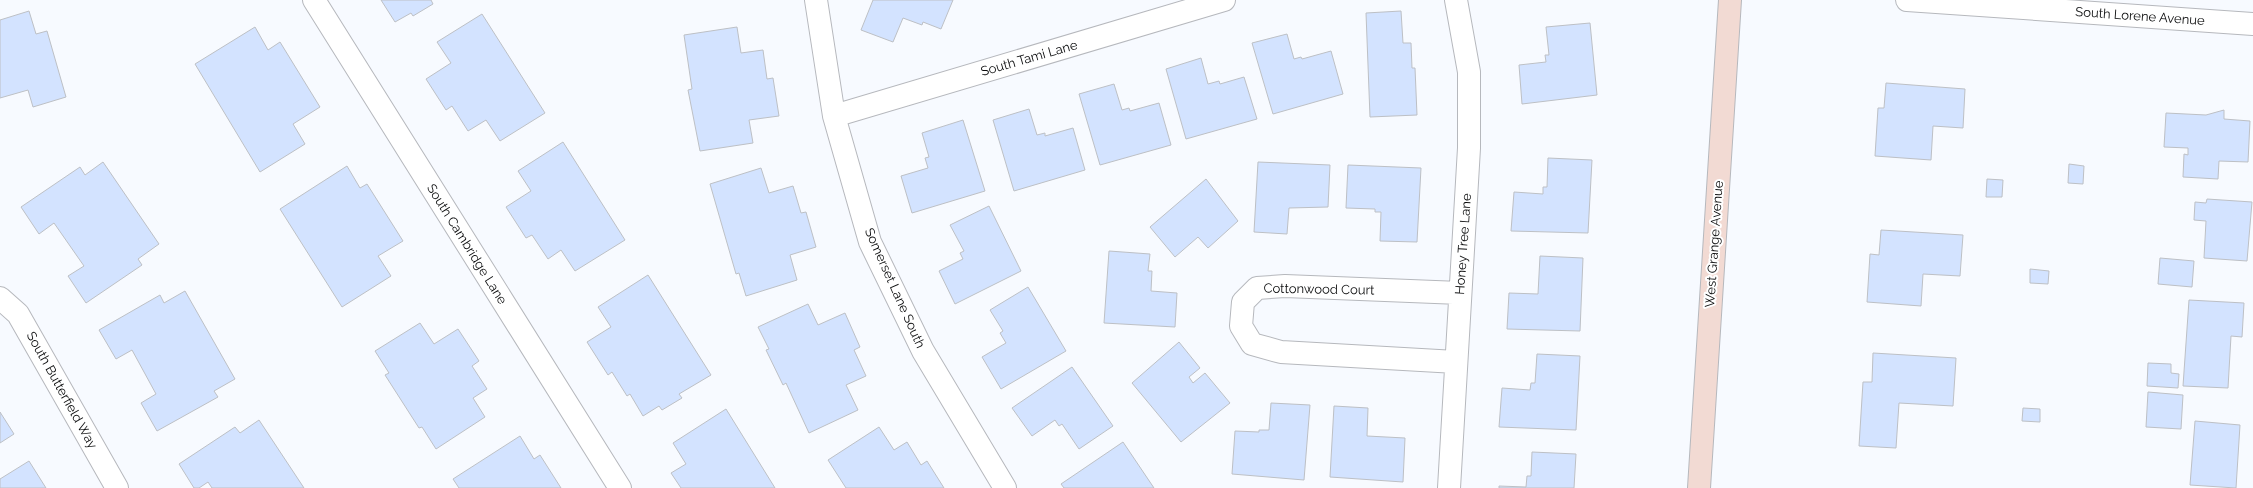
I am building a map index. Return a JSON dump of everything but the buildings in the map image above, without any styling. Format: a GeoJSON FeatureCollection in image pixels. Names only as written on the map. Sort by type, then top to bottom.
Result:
{"type":"FeatureCollection","features":[{"type":"Feature","properties":{"kind":"street","name":"South Cambridge Lane"},"geometry":{"type":"LineString","coordinates":[[314,0],[620,488]]}},
{"type":"Feature","properties":{"kind":"street","name":"Somerset Lane South"},"geometry":{"type":"LineString","coordinates":[[816,0],[834,116],[870,242],[923,351],[1005,488]]}},
{"type":"Feature","properties":{"kind":"street","name":"South Tami Lane"},"geometry":{"type":"LineString","coordinates":[[834,116],[1224,0]]}},
{"type":"Feature","properties":{"kind":"street","name":"Honey Tree Lane"},"geometry":{"type":"LineString","coordinates":[[1449,488],[1469,148],[1469,72],[1456,0]]}},
{"type":"Feature","properties":{"kind":"street","name":"West Grange Avenue"},"geometry":{"type":"LineString","coordinates":[[1699,488],[1730,0]]}},
{"type":"Feature","properties":{"kind":"street","name":"South Lorene Avenue"},"geometry":{"type":"LineString","coordinates":[[1907,0],[2253,24]]}},
{"type":"Feature","properties":{"kind":"street","name":"Cottonwood Court"},"geometry":{"type":"LineString","coordinates":[[1456,362],[1281,352],[1259,346],[1252,344],[1241,326],[1242,302],[1257,288],[1285,286],[1460,293]]}},
{"type":"Feature","properties":{"kind":"street","name":"South Butterfield Way"},"geometry":{"type":"LineString","coordinates":[[0,298],[18,314],[117,488]]}}]}
